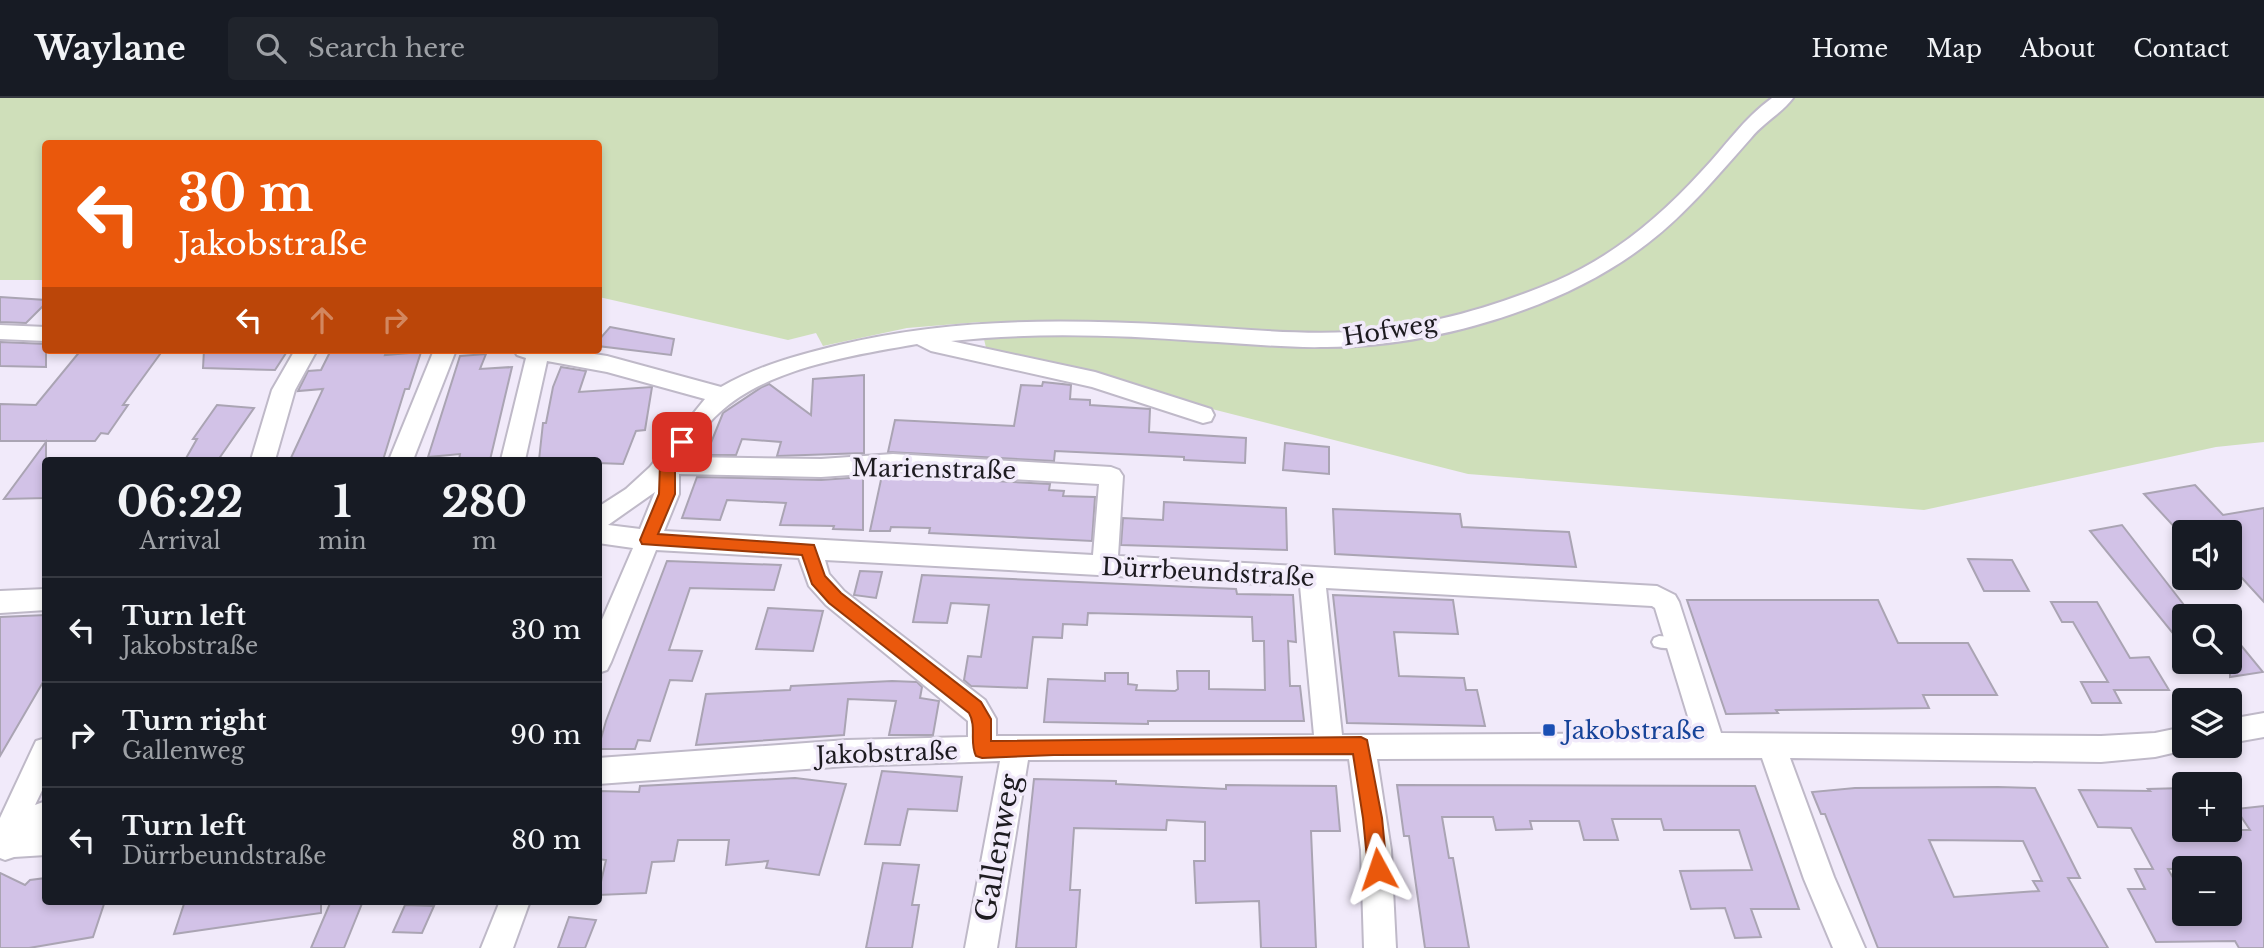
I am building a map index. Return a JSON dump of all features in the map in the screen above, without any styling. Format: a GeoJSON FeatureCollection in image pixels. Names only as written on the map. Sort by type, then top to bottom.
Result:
{"type":"FeatureCollection","features":[{"type":"Feature","properties":{"kind":"street","name":"Hofweg"},"geometry":{"type":"LineString","coordinates":[[602,517],[626,502],[667,464],[698,420],[723,396],[752,380],[783,368],[920,335],[1097,328],[1303,339],[1355,339],[1412,331],[1493,310],[1564,285],[1621,253],[1682,203],[1761,115],[1784,98]]}},
{"type":"Feature","properties":{"kind":"street"},"geometry":{"type":"LineString","coordinates":[[0,332],[42,334]]}},
{"type":"Feature","properties":{"kind":"street"},"geometry":{"type":"LineString","coordinates":[[920,335],[929,343],[1095,380],[1203,415]]}},
{"type":"Feature","properties":{"kind":"street"},"geometry":{"type":"LineString","coordinates":[[264,457],[279,396],[289,373],[303,354]]}},
{"type":"Feature","properties":{"kind":"street"},"geometry":{"type":"LineString","coordinates":[[402,457],[443,354]]}},
{"type":"Feature","properties":{"kind":"street"},"geometry":{"type":"LineString","coordinates":[[514,457],[531,354]]}},
{"type":"Feature","properties":{"kind":"street"},"geometry":{"type":"LineString","coordinates":[[549,354],[607,364],[723,396]]}},
{"type":"Feature","properties":{"kind":"street","name":"Marienstraße"},"geometry":{"type":"LineString","coordinates":[[667,464],[821,468],[892,463],[1111,476],[1105,566]]}},
{"type":"Feature","properties":{"kind":"street"},"geometry":{"type":"LineString","coordinates":[[602,652],[667,494],[667,464]]}},
{"type":"Feature","properties":{"kind":"street","name":"Dürrbeundstraße"},"geometry":{"type":"LineString","coordinates":[[602,534],[648,540],[1312,579],[1657,596],[1666,602],[1668,642],[1711,745]]}},
{"type":"Feature","properties":{"kind":"street","name":"Gallenweg"},"geometry":{"type":"LineString","coordinates":[[809,549],[818,579],[835,598],[975,708],[982,719],[982,750]]}},
{"type":"Feature","properties":{"kind":"street"},"geometry":{"type":"LineString","coordinates":[[1312,579],[1329,745]]}},
{"type":"Feature","properties":{"kind":"street"},"geometry":{"type":"LineString","coordinates":[[0,602],[42,599]]}},
{"type":"Feature","properties":{"kind":"street"},"geometry":{"type":"LineString","coordinates":[[2242,729],[2264,725]]}},
{"type":"Feature","properties":{"kind":"street","name":"Jakobstraße"},"geometry":{"type":"LineString","coordinates":[[602,771],[847,753],[1016,749],[1329,745],[2101,749],[2172,741]]}},
{"type":"Feature","properties":{"kind":"street"},"geometry":{"type":"LineString","coordinates":[[1361,746],[1377,849],[1380,948]]}},
{"type":"Feature","properties":{"kind":"street"},"geometry":{"type":"LineString","coordinates":[[1772,746],[1819,879],[1849,948]]}},
{"type":"Feature","properties":{"kind":"street","name":"Gallenweg"},"geometry":{"type":"LineString","coordinates":[[981,948],[1016,749]]}},
{"type":"Feature","properties":{"kind":"street"},"geometry":{"type":"LineString","coordinates":[[4,847],[18,809],[42,758]]}},
{"type":"Feature","properties":{"kind":"street"},"geometry":{"type":"LineString","coordinates":[[4,847],[42,817]]}},
{"type":"Feature","properties":{"kind":"street"},"geometry":{"type":"LineString","coordinates":[[4,847],[42,842]]}},
{"type":"Feature","properties":{"kind":"street"},"geometry":{"type":"LineString","coordinates":[[496,948],[513,905]]}},
{"type":"Feature","properties":{"kind":"green space"},"geometry":{"type":"Polygon","coordinates":[[[0,98],[2264,98],[2264,442],[2216,447],[1924,510],[1468,474],[987,352],[980,322],[907,328],[823,346],[816,333],[788,340],[602,298],[602,140],[42,140],[42,280],[0,280],[0,98]]]}},
{"type":"Feature","properties":{"kind":"building"},"geometry":{"type":"Polygon","coordinates":[[[0,297],[42,300],[42,307],[26,323],[0,322],[0,297]]]}},
{"type":"Feature","properties":{"kind":"building"},"geometry":{"type":"Polygon","coordinates":[[[610,327],[674,339],[671,355],[602,346],[602,336],[610,327]]]}},
{"type":"Feature","properties":{"kind":"building"},"geometry":{"type":"Polygon","coordinates":[[[0,342],[42,344],[42,354],[46,354],[46,367],[0,366],[0,342]]]}},
{"type":"Feature","properties":{"kind":"building"},"geometry":{"type":"Polygon","coordinates":[[[78,354],[160,354],[123,405],[128,405],[108,434],[101,433],[95,441],[0,441],[0,404],[36,405],[78,354]]]}},
{"type":"Feature","properties":{"kind":"building"},"geometry":{"type":"Polygon","coordinates":[[[204,354],[285,354],[275,370],[203,368],[204,354]]]}},
{"type":"Feature","properties":{"kind":"building"},"geometry":{"type":"Polygon","coordinates":[[[329,354],[420,354],[409,389],[405,389],[384,457],[291,457],[323,389],[298,391],[308,371],[321,370],[329,354]]]}},
{"type":"Feature","properties":{"kind":"building"},"geometry":{"type":"Polygon","coordinates":[[[486,354],[480,369],[512,367],[491,457],[460,457],[460,454],[428,457],[460,356],[486,354]]]}},
{"type":"Feature","properties":{"kind":"building"},"geometry":{"type":"Polygon","coordinates":[[[561,367],[586,371],[579,392],[652,387],[645,430],[636,431],[623,464],[602,463],[602,457],[539,457],[543,423],[546,423],[553,387],[561,367]]]}},
{"type":"Feature","properties":{"kind":"building"},"geometry":{"type":"Polygon","coordinates":[[[864,375],[864,453],[777,456],[781,442],[742,439],[736,455],[706,455],[723,413],[762,387],[769,384],[811,415],[813,379],[864,375]]]}},
{"type":"Feature","properties":{"kind":"building"},"geometry":{"type":"Polygon","coordinates":[[[1043,382],[1071,385],[1070,399],[1090,400],[1090,405],[1150,409],[1149,432],[1246,438],[1245,463],[1184,460],[1184,457],[1055,451],[1054,461],[888,452],[895,420],[1014,426],[1021,385],[1042,386],[1043,382]]]}},
{"type":"Feature","properties":{"kind":"building"},"geometry":{"type":"Polygon","coordinates":[[[217,405],[254,408],[220,457],[187,457],[197,439],[193,439],[217,405]]]}},
{"type":"Feature","properties":{"kind":"building"},"geometry":{"type":"Polygon","coordinates":[[[46,442],[46,457],[42,457],[42,498],[4,499],[46,442]]]}},
{"type":"Feature","properties":{"kind":"building"},"geometry":{"type":"Polygon","coordinates":[[[1285,443],[1329,447],[1329,474],[1283,470],[1285,443]]]}},
{"type":"Feature","properties":{"kind":"building"},"geometry":{"type":"Polygon","coordinates":[[[882,475],[1050,484],[1049,490],[1064,491],[1063,496],[1095,497],[1092,541],[929,533],[930,528],[891,527],[890,531],[870,531],[882,475]]]}},
{"type":"Feature","properties":{"kind":"building"},"geometry":{"type":"Polygon","coordinates":[[[697,477],[821,480],[863,477],[863,530],[833,529],[834,526],[780,525],[786,503],[727,500],[720,520],[682,518],[697,477]]]}},
{"type":"Feature","properties":{"kind":"building"},"geometry":{"type":"Polygon","coordinates":[[[2195,485],[2223,515],[2264,508],[2264,602],[2242,578],[2242,520],[2172,520],[2172,524],[2144,494],[2195,485]]]}},
{"type":"Feature","properties":{"kind":"building"},"geometry":{"type":"Polygon","coordinates":[[[1164,502],[1286,508],[1287,550],[1121,545],[1123,518],[1163,520],[1164,502]]]}},
{"type":"Feature","properties":{"kind":"building"},"geometry":{"type":"Polygon","coordinates":[[[1333,509],[1460,514],[1462,527],[1569,532],[1576,567],[1335,554],[1333,509]]]}},
{"type":"Feature","properties":{"kind":"building"},"geometry":{"type":"Polygon","coordinates":[[[2122,525],[2183,604],[2172,604],[2172,632],[2090,531],[2122,525]]]}},
{"type":"Feature","properties":{"kind":"building"},"geometry":{"type":"Polygon","coordinates":[[[1968,559],[2012,560],[2029,591],[1984,591],[1968,559]]]}},
{"type":"Feature","properties":{"kind":"building"},"geometry":{"type":"Polygon","coordinates":[[[667,561],[781,565],[774,590],[690,588],[669,650],[702,651],[692,681],[670,680],[650,741],[638,740],[635,749],[602,749],[606,721],[667,561]]]}},
{"type":"Feature","properties":{"kind":"building"},"geometry":{"type":"Polygon","coordinates":[[[860,571],[882,572],[876,598],[854,595],[860,571]]]}},
{"type":"Feature","properties":{"kind":"building"},"geometry":{"type":"Polygon","coordinates":[[[922,575],[1236,589],[1237,594],[1293,595],[1296,642],[1288,641],[1290,686],[1300,686],[1304,721],[1148,721],[1148,724],[1044,722],[1048,679],[1105,681],[1105,673],[1128,673],[1128,684],[1137,685],[1136,690],[1175,691],[1178,689],[1177,671],[1209,671],[1209,689],[1265,690],[1264,641],[1253,641],[1252,617],[1088,613],[1087,625],[1063,624],[1062,638],[1033,637],[1027,688],[971,686],[964,680],[968,656],[981,657],[989,605],[951,603],[947,623],[913,622],[922,575]]]}},
{"type":"Feature","properties":{"kind":"building"},"geometry":{"type":"Polygon","coordinates":[[[1333,595],[1453,600],[1458,634],[1394,632],[1399,676],[1464,678],[1466,690],[1477,690],[1485,726],[1347,723],[1333,595]]]}},
{"type":"Feature","properties":{"kind":"building"},"geometry":{"type":"Polygon","coordinates":[[[1687,600],[1878,600],[1898,643],[1968,643],[1997,695],[1923,695],[1929,708],[1776,710],[1778,713],[1726,714],[1687,600]]]}},
{"type":"Feature","properties":{"kind":"building"},"geometry":{"type":"Polygon","coordinates":[[[2051,602],[2097,602],[2130,658],[2149,657],[2169,690],[2114,690],[2121,703],[2092,703],[2081,682],[2108,682],[2073,622],[2062,622],[2051,602]]]}},
{"type":"Feature","properties":{"kind":"building"},"geometry":{"type":"Polygon","coordinates":[[[768,608],[823,611],[813,651],[756,649],[768,608]]]}},
{"type":"Feature","properties":{"kind":"building"},"geometry":{"type":"Polygon","coordinates":[[[42,615],[42,684],[0,756],[0,617],[42,615]]]}},
{"type":"Feature","properties":{"kind":"building"},"geometry":{"type":"Polygon","coordinates":[[[2242,647],[2263,672],[2230,677],[2230,674],[2242,674],[2242,647]]]}},
{"type":"Feature","properties":{"kind":"building"},"geometry":{"type":"Polygon","coordinates":[[[892,681],[917,682],[922,687],[920,698],[939,701],[933,735],[889,735],[896,701],[848,699],[844,735],[696,745],[706,694],[892,681]]]}},
{"type":"Feature","properties":{"kind":"building"},"geometry":{"type":"Polygon","coordinates":[[[882,771],[962,777],[957,811],[908,809],[900,845],[865,844],[882,771]]]}},
{"type":"Feature","properties":{"kind":"building"},"geometry":{"type":"Polygon","coordinates":[[[795,778],[846,784],[819,875],[766,868],[768,861],[726,865],[729,840],[678,840],[674,861],[652,862],[646,893],[602,895],[606,860],[602,860],[602,791],[639,792],[640,786],[795,778]]]}},
{"type":"Feature","properties":{"kind":"building"},"geometry":{"type":"Polygon","coordinates":[[[1034,779],[1116,781],[1116,784],[1226,789],[1226,785],[1336,786],[1340,831],[1311,831],[1316,948],[1261,948],[1259,901],[1196,903],[1194,861],[1205,861],[1205,822],[1167,820],[1166,830],[1074,828],[1070,890],[1080,890],[1076,948],[1016,948],[1034,779]]]}},
{"type":"Feature","properties":{"kind":"building"},"geometry":{"type":"Polygon","coordinates":[[[1397,785],[1755,786],[1799,909],[1751,909],[1761,937],[1735,938],[1725,908],[1691,909],[1680,871],[1752,870],[1739,830],[1664,830],[1661,819],[1612,819],[1618,840],[1584,840],[1579,821],[1530,821],[1532,829],[1496,830],[1493,817],[1442,817],[1449,858],[1453,858],[1469,948],[1425,948],[1409,836],[1404,836],[1397,785]]]}},
{"type":"Feature","properties":{"kind":"building"},"geometry":{"type":"Polygon","coordinates":[[[1855,788],[2035,788],[2080,878],[2068,878],[2108,948],[1878,948],[1825,814],[1821,814],[1812,792],[1855,788]],[[1929,840],[1954,897],[2039,891],[2033,881],[2042,881],[2023,841],[1929,840]]]}},
{"type":"Feature","properties":{"kind":"building"},"geometry":{"type":"Polygon","coordinates":[[[2172,788],[2172,842],[2242,842],[2242,830],[2250,830],[2242,818],[2242,808],[2264,806],[2264,948],[2239,948],[2235,941],[2156,942],[2128,889],[2145,889],[2135,869],[2153,869],[2131,828],[2098,827],[2079,790],[2150,791],[2148,789],[2172,788]]]}},
{"type":"Feature","properties":{"kind":"building"},"geometry":{"type":"Polygon","coordinates":[[[883,863],[919,865],[912,905],[919,905],[912,948],[866,948],[883,863]]]}},
{"type":"Feature","properties":{"kind":"building"},"geometry":{"type":"Polygon","coordinates":[[[0,873],[25,885],[30,880],[42,878],[42,905],[104,905],[93,937],[29,948],[0,948],[0,873]]]}},
{"type":"Feature","properties":{"kind":"building"},"geometry":{"type":"Polygon","coordinates":[[[184,905],[321,905],[321,913],[174,934],[184,905]]]}},
{"type":"Feature","properties":{"kind":"building"},"geometry":{"type":"Polygon","coordinates":[[[329,905],[361,905],[344,948],[311,948],[329,905]]]}},
{"type":"Feature","properties":{"kind":"building"},"geometry":{"type":"Polygon","coordinates":[[[405,905],[434,906],[422,933],[393,932],[405,905]]]}},
{"type":"Feature","properties":{"kind":"building"},"geometry":{"type":"Polygon","coordinates":[[[569,917],[596,920],[585,948],[558,948],[569,917]]]}},
{"type":"Feature","properties":{"kind":"place","name":"Jakobstraße"},"geometry":{"type":"Point","coordinates":[1549,730]}},
{"type":"Feature","properties":{"kind":"route"},"geometry":{"type":"LineString","coordinates":[[682,442],[667,464],[667,494],[648,540],[809,549],[818,579],[835,598],[975,708],[982,719],[982,750],[1054,747],[1361,746],[1378,869]]}}]}
